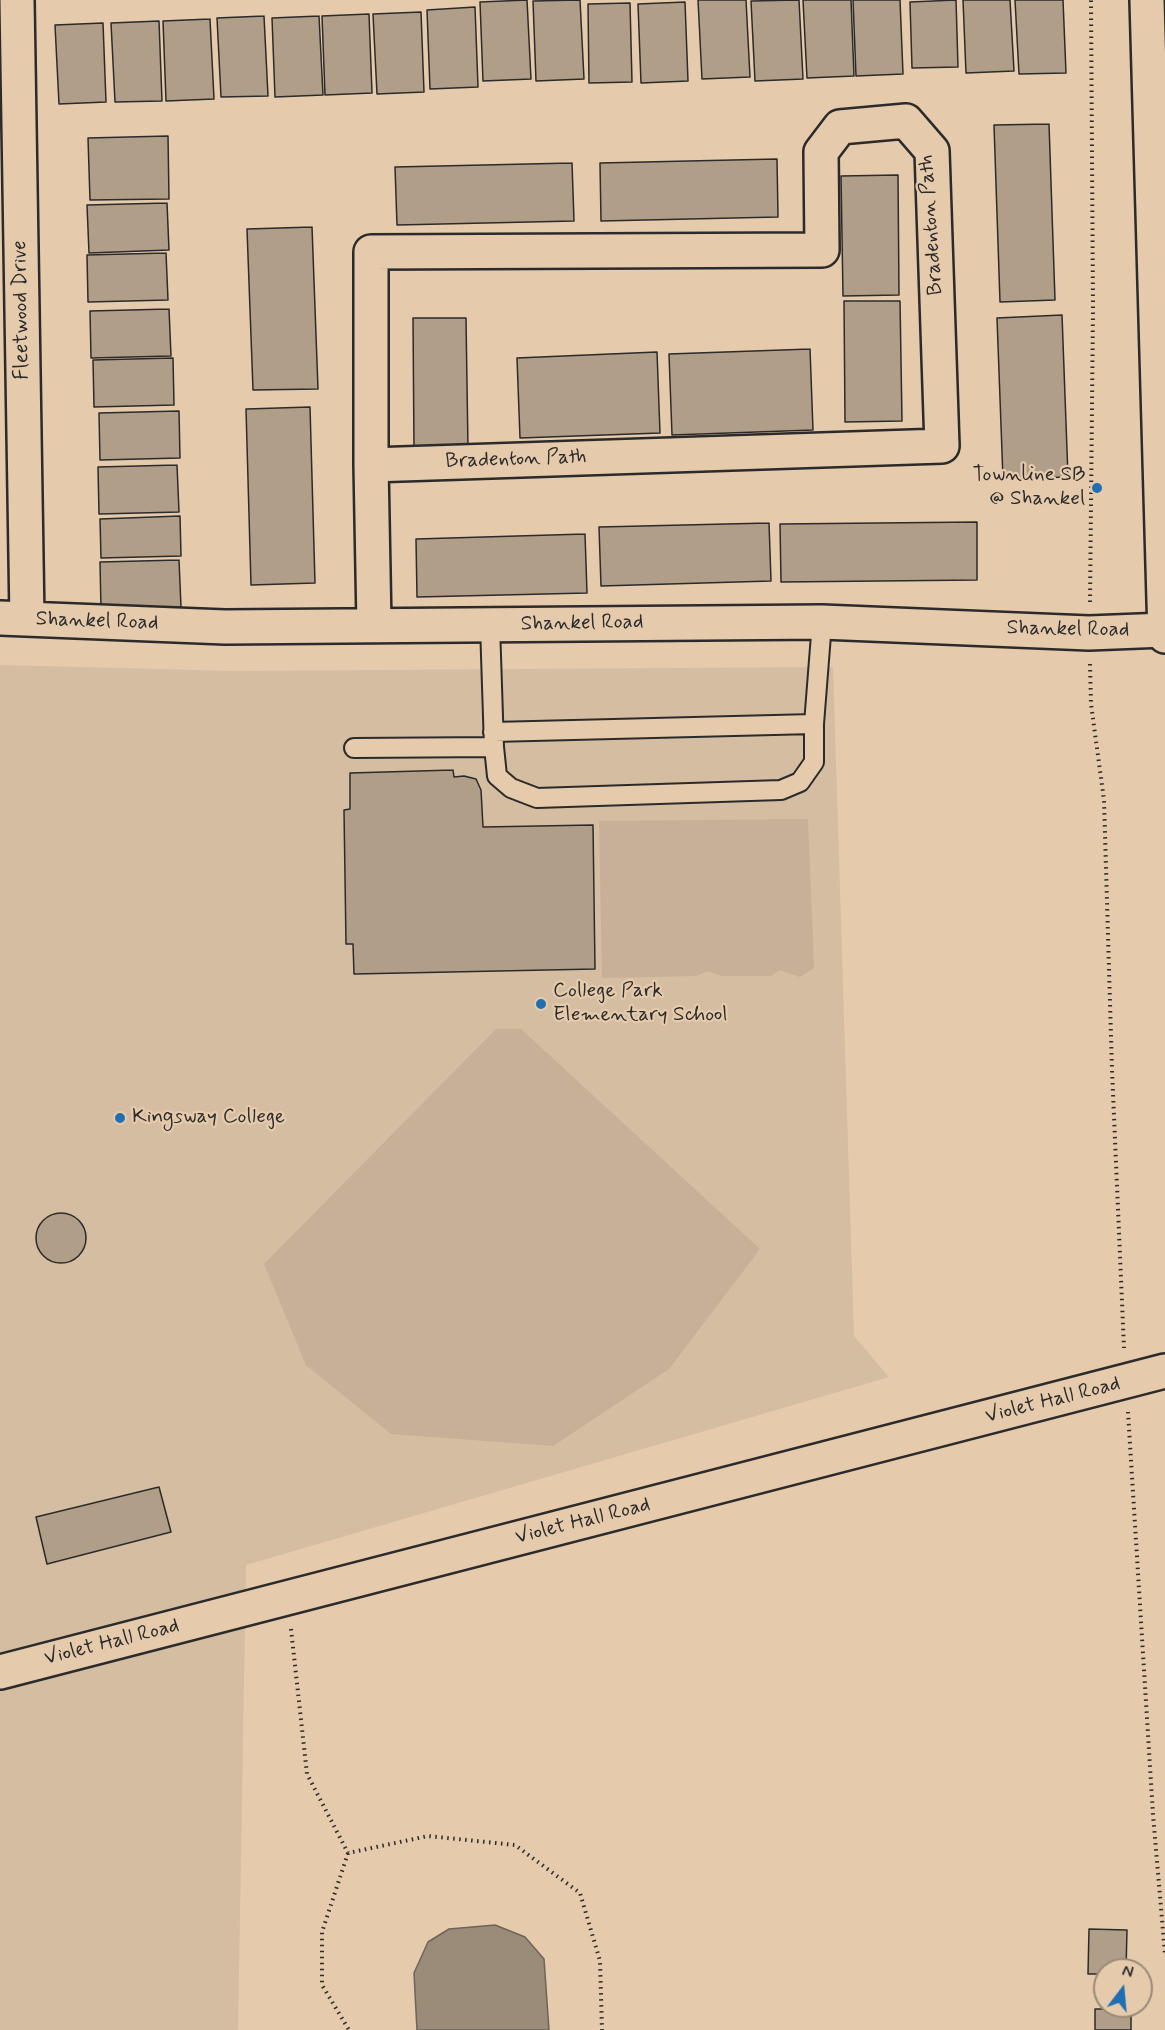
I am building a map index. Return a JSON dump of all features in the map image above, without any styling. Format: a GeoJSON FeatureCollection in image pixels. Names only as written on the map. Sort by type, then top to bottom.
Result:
{"type":"FeatureCollection","features":[{"type":"Feature","properties":{"kind":"street","name":"Fleetwood Drive"},"geometry":{"type":"LineString","coordinates":[[14,619],[17,0]]}},
{"type":"Feature","properties":{"kind":"street"},"geometry":{"type":"LineString","coordinates":[[1147,0],[1165,636]]}},
{"type":"Feature","properties":{"kind":"street","name":"Bradenton Path"},"geometry":{"type":"LineString","coordinates":[[371,465],[942,446],[932,151],[906,121],[840,127],[821,152],[822,250],[371,252],[371,465],[374,626]]}},
{"type":"Feature","properties":{"kind":"street","name":"Shankel Road"},"geometry":{"type":"LineString","coordinates":[[14,619],[225,627],[822,622],[1089,633],[1165,630]]}},
{"type":"Feature","properties":{"kind":"street","name":"Violet Hall Road"},"geometry":{"type":"LineString","coordinates":[[0,1672],[1165,1371]]}},
{"type":"Feature","properties":{"kind":"lane"},"geometry":{"type":"LineString","coordinates":[[490,624],[493,740],[497,776],[511,788],[537,798],[781,790],[800,782],[814,762],[814,724],[822,622]]}},
{"type":"Feature","properties":{"kind":"lane"},"geometry":{"type":"LineString","coordinates":[[354,748],[814,724]]}},
{"type":"Feature","properties":{"kind":"path"},"geometry":{"type":"LineString","coordinates":[[1091,0],[1093,308],[1089,633],[1091,704],[1104,800],[1112,1070],[1126,1382],[1153,1815],[1165,1954]]}},
{"type":"Feature","properties":{"kind":"path"},"geometry":{"type":"LineString","coordinates":[[287,1598],[307,1774],[348,1853],[322,1932],[322,1986],[349,2030]]}},
{"type":"Feature","properties":{"kind":"path"},"geometry":{"type":"LineString","coordinates":[[348,1853],[428,1836],[515,1845],[580,1893],[600,1962],[602,2030]]}},
{"type":"Feature","properties":{"kind":"shaded area"},"geometry":{"type":"Polygon","coordinates":[[[0,665],[234,671],[833,667],[854,1336],[889,1377],[246,1565],[238,2030],[0,2030],[0,665]]]}},
{"type":"Feature","properties":{"kind":"shaded area"},"geometry":{"type":"Polygon","coordinates":[[[808,819],[814,968],[800,977],[780,970],[771,976],[722,976],[708,971],[696,976],[602,978],[599,821],[808,819]]]}},
{"type":"Feature","properties":{"kind":"shaded area"},"geometry":{"type":"Polygon","coordinates":[[[496,1029],[521,1029],[760,1249],[669,1369],[553,1446],[391,1434],[306,1365],[264,1264],[496,1029]]]}},
{"type":"Feature","properties":{"kind":"shaded area"},"geometry":{"type":"Polygon","coordinates":[[[495,1925],[525,1937],[544,1959],[549,2030],[417,2030],[414,1973],[428,1942],[449,1929],[495,1925]]]}},
{"type":"Feature","properties":{"kind":"building"},"geometry":{"type":"Polygon","coordinates":[[[527,0],[531,79],[483,81],[480,2],[527,0]]]}},
{"type":"Feature","properties":{"kind":"building"},"geometry":{"type":"Polygon","coordinates":[[[580,0],[584,79],[536,81],[533,1],[580,0]]]}},
{"type":"Feature","properties":{"kind":"building"},"geometry":{"type":"Polygon","coordinates":[[[698,0],[746,0],[750,77],[702,79],[698,0]]]}},
{"type":"Feature","properties":{"kind":"building"},"geometry":{"type":"Polygon","coordinates":[[[799,0],[803,79],[755,81],[751,1],[799,0]]]}},
{"type":"Feature","properties":{"kind":"building"},"geometry":{"type":"Polygon","coordinates":[[[803,0],[851,0],[854,76],[807,78],[803,0]]]}},
{"type":"Feature","properties":{"kind":"building"},"geometry":{"type":"Polygon","coordinates":[[[853,0],[900,0],[903,74],[856,76],[853,0]]]}},
{"type":"Feature","properties":{"kind":"building"},"geometry":{"type":"Polygon","coordinates":[[[956,0],[958,67],[912,68],[910,2],[956,0]]]}},
{"type":"Feature","properties":{"kind":"building"},"geometry":{"type":"Polygon","coordinates":[[[963,0],[1010,0],[1014,71],[966,73],[963,0]]]}},
{"type":"Feature","properties":{"kind":"building"},"geometry":{"type":"Polygon","coordinates":[[[1015,0],[1063,0],[1066,73],[1019,74],[1015,0]]]}},
{"type":"Feature","properties":{"kind":"building"},"geometry":{"type":"Polygon","coordinates":[[[685,2],[688,81],[641,83],[638,4],[685,2]]]}},
{"type":"Feature","properties":{"kind":"building"},"geometry":{"type":"Polygon","coordinates":[[[630,3],[632,82],[589,83],[588,4],[630,3]]]}},
{"type":"Feature","properties":{"kind":"building"},"geometry":{"type":"Polygon","coordinates":[[[475,7],[478,87],[430,89],[427,10],[475,7]]]}},
{"type":"Feature","properties":{"kind":"building"},"geometry":{"type":"Polygon","coordinates":[[[421,12],[424,92],[377,94],[373,14],[421,12]]]}},
{"type":"Feature","properties":{"kind":"building"},"geometry":{"type":"Polygon","coordinates":[[[369,14],[372,93],[325,95],[322,16],[369,14]]]}},
{"type":"Feature","properties":{"kind":"building"},"geometry":{"type":"Polygon","coordinates":[[[264,16],[268,96],[221,97],[217,18],[264,16]]]}},
{"type":"Feature","properties":{"kind":"building"},"geometry":{"type":"Polygon","coordinates":[[[319,16],[323,95],[275,97],[272,18],[319,16]]]}},
{"type":"Feature","properties":{"kind":"building"},"geometry":{"type":"Polygon","coordinates":[[[210,19],[214,99],[166,101],[163,21],[210,19]]]}},
{"type":"Feature","properties":{"kind":"building"},"geometry":{"type":"Polygon","coordinates":[[[159,21],[162,101],[115,102],[111,23],[159,21]]]}},
{"type":"Feature","properties":{"kind":"building"},"geometry":{"type":"Polygon","coordinates":[[[103,23],[106,102],[59,104],[55,25],[103,23]]]}},
{"type":"Feature","properties":{"kind":"building"},"geometry":{"type":"Polygon","coordinates":[[[1049,124],[1055,300],[1000,302],[994,125],[1049,124]]]}},
{"type":"Feature","properties":{"kind":"building"},"geometry":{"type":"Polygon","coordinates":[[[168,136],[169,199],[90,200],[88,138],[168,136]]]}},
{"type":"Feature","properties":{"kind":"building"},"geometry":{"type":"Polygon","coordinates":[[[777,159],[778,217],[601,221],[600,163],[777,159]]]}},
{"type":"Feature","properties":{"kind":"building"},"geometry":{"type":"Polygon","coordinates":[[[572,163],[574,221],[397,225],[395,167],[572,163]]]}},
{"type":"Feature","properties":{"kind":"building"},"geometry":{"type":"Polygon","coordinates":[[[898,175],[899,295],[843,296],[841,176],[898,175]]]}},
{"type":"Feature","properties":{"kind":"building"},"geometry":{"type":"Polygon","coordinates":[[[167,203],[169,250],[89,253],[87,205],[167,203]]]}},
{"type":"Feature","properties":{"kind":"building"},"geometry":{"type":"Polygon","coordinates":[[[312,227],[318,389],[253,390],[247,229],[312,227]]]}},
{"type":"Feature","properties":{"kind":"building"},"geometry":{"type":"Polygon","coordinates":[[[166,253],[168,300],[88,302],[87,255],[166,253]]]}},
{"type":"Feature","properties":{"kind":"building"},"geometry":{"type":"Polygon","coordinates":[[[844,301],[900,301],[902,421],[845,422],[844,301]]]}},
{"type":"Feature","properties":{"kind":"building"},"geometry":{"type":"Polygon","coordinates":[[[169,309],[171,356],[91,358],[90,311],[169,309]]]}},
{"type":"Feature","properties":{"kind":"building"},"geometry":{"type":"Polygon","coordinates":[[[1062,315],[1068,477],[1003,479],[997,318],[1062,315]]]}},
{"type":"Feature","properties":{"kind":"building"},"geometry":{"type":"Polygon","coordinates":[[[413,318],[466,318],[468,449],[414,450],[413,318]]]}},
{"type":"Feature","properties":{"kind":"building"},"geometry":{"type":"Polygon","coordinates":[[[810,349],[813,430],[672,435],[669,354],[810,349]]]}},
{"type":"Feature","properties":{"kind":"building"},"geometry":{"type":"Polygon","coordinates":[[[657,352],[660,433],[520,438],[517,358],[657,352]]]}},
{"type":"Feature","properties":{"kind":"building"},"geometry":{"type":"Polygon","coordinates":[[[173,358],[174,405],[94,407],[93,360],[173,358]]]}},
{"type":"Feature","properties":{"kind":"building"},"geometry":{"type":"Polygon","coordinates":[[[310,407],[315,583],[251,585],[246,409],[310,407]]]}},
{"type":"Feature","properties":{"kind":"building"},"geometry":{"type":"Polygon","coordinates":[[[179,411],[180,458],[100,460],[99,413],[179,411]]]}},
{"type":"Feature","properties":{"kind":"building"},"geometry":{"type":"Polygon","coordinates":[[[177,465],[179,512],[99,514],[98,467],[177,465]]]}},
{"type":"Feature","properties":{"kind":"building"},"geometry":{"type":"Polygon","coordinates":[[[180,516],[181,556],[101,558],[100,519],[180,516]]]}},
{"type":"Feature","properties":{"kind":"building"},"geometry":{"type":"Polygon","coordinates":[[[977,522],[977,580],[781,582],[780,524],[977,522]]]}},
{"type":"Feature","properties":{"kind":"building"},"geometry":{"type":"Polygon","coordinates":[[[769,523],[771,581],[601,586],[599,527],[769,523]]]}},
{"type":"Feature","properties":{"kind":"building"},"geometry":{"type":"Polygon","coordinates":[[[585,534],[587,593],[417,597],[416,539],[585,534]]]}},
{"type":"Feature","properties":{"kind":"building"},"geometry":{"type":"Polygon","coordinates":[[[179,560],[181,607],[101,609],[100,562],[179,560]]]}},
{"type":"Feature","properties":{"kind":"building"},"geometry":{"type":"Polygon","coordinates":[[[453,770],[454,777],[464,776],[476,779],[481,790],[483,827],[593,825],[595,969],[354,974],[353,944],[346,944],[344,810],[350,809],[350,773],[453,770]]]}},
{"type":"Feature","properties":{"kind":"building"},"geometry":{"type":"Polygon","coordinates":[[[56,1213],[66,1213],[79,1220],[86,1233],[86,1243],[79,1256],[66,1263],[56,1263],[47,1259],[40,1252],[36,1243],[36,1233],[40,1224],[47,1217],[56,1213]]]}},
{"type":"Feature","properties":{"kind":"building"},"geometry":{"type":"Polygon","coordinates":[[[159,1487],[171,1532],[47,1564],[36,1517],[159,1487]]]}},
{"type":"Feature","properties":{"kind":"building"},"geometry":{"type":"Polygon","coordinates":[[[1089,1929],[1127,1930],[1126,1958],[1093,1958],[1093,1974],[1088,1974],[1089,1929]]]}},
{"type":"Feature","properties":{"kind":"building"},"geometry":{"type":"Polygon","coordinates":[[[1095,2018],[1131,2018],[1131,2030],[1095,2030],[1095,2018]]]}},
{"type":"Feature","properties":{"kind":"place","name":"Townline SB @ Shankel"},"geometry":{"type":"Point","coordinates":[1097,488]}},
{"type":"Feature","properties":{"kind":"place","name":"College Park Elementary School"},"geometry":{"type":"Point","coordinates":[541,1004]}},
{"type":"Feature","properties":{"kind":"place","name":"Kingsway College"},"geometry":{"type":"Point","coordinates":[120,1118]}}]}
